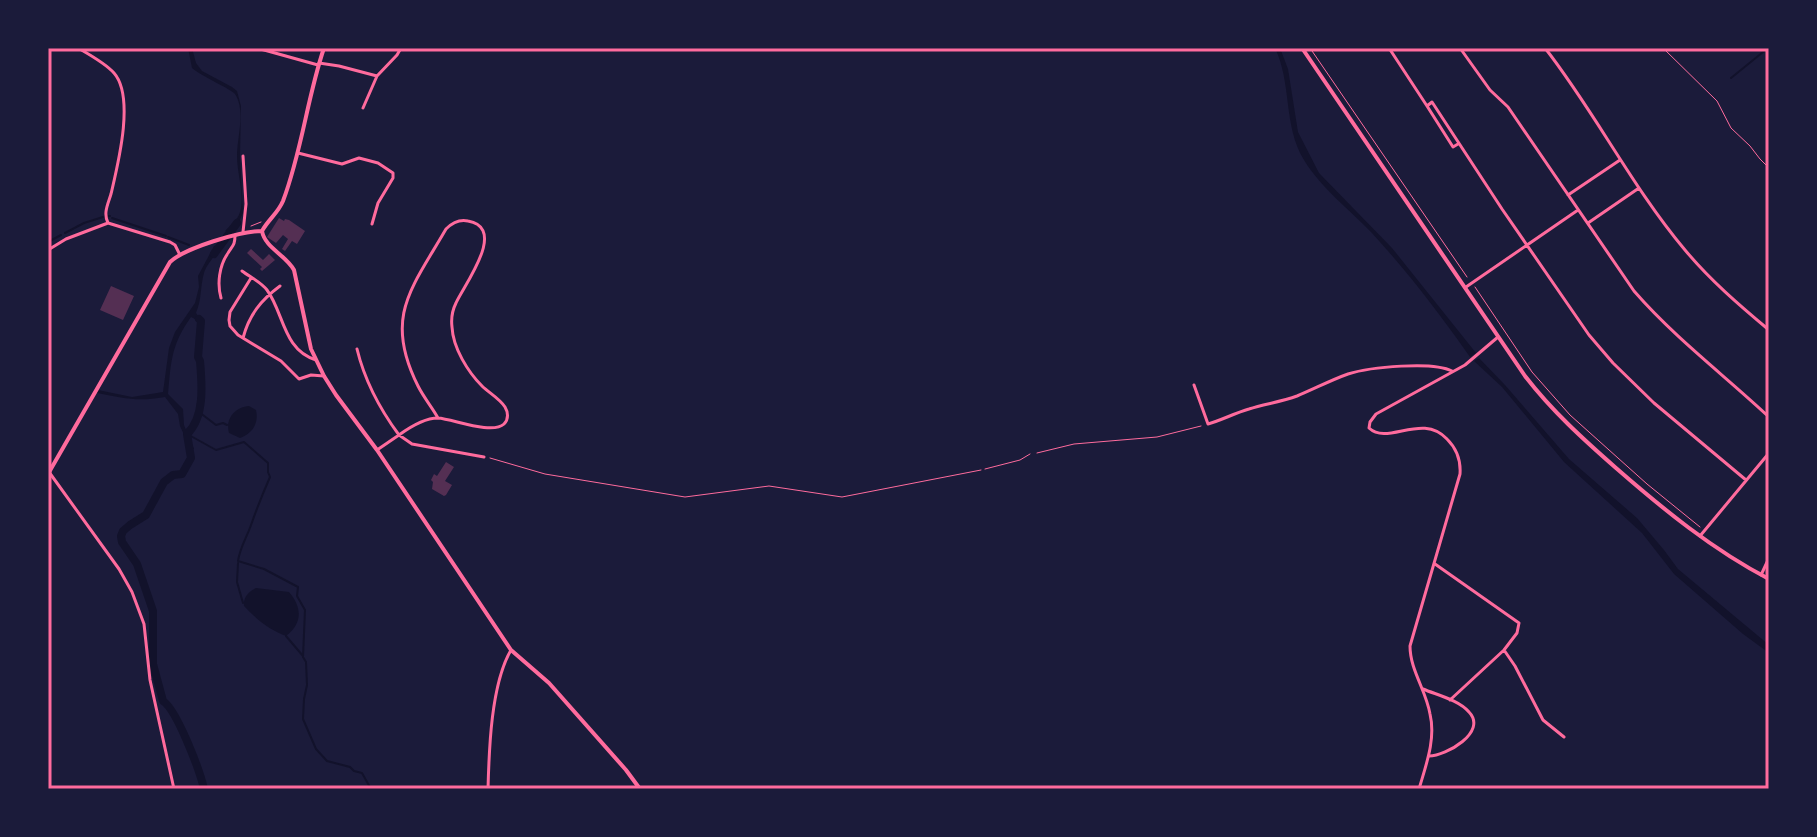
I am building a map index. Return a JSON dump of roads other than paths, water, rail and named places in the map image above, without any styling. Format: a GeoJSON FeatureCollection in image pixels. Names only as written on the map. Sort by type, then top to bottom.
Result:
{"type":"FeatureCollection","features":[{"type":"Feature","properties":{"kind":"main road"},"geometry":{"type":"LineString","coordinates":[[49,473],[170,262],[216,241],[243,232],[262,231],[278,211],[298,153],[324,48]]}},
{"type":"Feature","properties":{"kind":"main road"},"geometry":{"type":"LineString","coordinates":[[1302,48],[1525,376],[1561,419],[1641,490],[1700,536],[1769,579]]}},
{"type":"Feature","properties":{"kind":"main road"},"geometry":{"type":"LineString","coordinates":[[262,231],[265,241],[288,259],[294,270],[316,360],[324,376],[511,650],[549,683],[640,789]]}},
{"type":"Feature","properties":{"kind":"street"},"geometry":{"type":"LineString","coordinates":[[78,48],[112,71],[125,96],[125,112],[105,215],[108,223]]}},
{"type":"Feature","properties":{"kind":"street"},"geometry":{"type":"LineString","coordinates":[[257,48],[377,76]]}},
{"type":"Feature","properties":{"kind":"street"},"geometry":{"type":"LineString","coordinates":[[363,108],[377,76],[401,48]]}},
{"type":"Feature","properties":{"kind":"street"},"geometry":{"type":"LineString","coordinates":[[1389,48],[1427,106],[1432,102],[1526,246],[1589,335],[1654,403],[1746,480]]}},
{"type":"Feature","properties":{"kind":"street"},"geometry":{"type":"LineString","coordinates":[[1460,48],[1490,90],[1510,109],[1628,282],[1686,345],[1769,417]]}},
{"type":"Feature","properties":{"kind":"street"},"geometry":{"type":"LineString","coordinates":[[1545,48],[1639,188],[1687,253],[1733,301],[1769,330]]}},
{"type":"Feature","properties":{"kind":"street"},"geometry":{"type":"LineString","coordinates":[[298,153],[342,164],[359,158],[378,163],[393,173],[378,203],[372,224]]}},
{"type":"Feature","properties":{"kind":"street"},"geometry":{"type":"LineString","coordinates":[[243,156],[246,204],[243,232]]}},
{"type":"Feature","properties":{"kind":"street"},"geometry":{"type":"LineString","coordinates":[[1568,195],[1620,160]]}},
{"type":"Feature","properties":{"kind":"street"},"geometry":{"type":"LineString","coordinates":[[1588,223],[1639,188]]}},
{"type":"Feature","properties":{"kind":"street"},"geometry":{"type":"LineString","coordinates":[[1466,287],[1578,210]]}},
{"type":"Feature","properties":{"kind":"street"},"geometry":{"type":"LineString","coordinates":[[377,450],[416,423],[438,418],[494,427],[503,424],[507,417],[503,405],[474,377],[453,336],[451,322],[455,305],[485,245],[482,231],[477,224],[469,221],[455,222],[446,229],[411,288],[402,315],[403,344],[412,374],[438,418]]}},
{"type":"Feature","properties":{"kind":"street"},"geometry":{"type":"LineString","coordinates":[[50,250],[66,239],[108,223],[170,242],[180,255]]}},
{"type":"Feature","properties":{"kind":"street"},"geometry":{"type":"LineString","coordinates":[[221,298],[218,282],[227,255],[234,245],[232,236]]}},
{"type":"Feature","properties":{"kind":"street"},"geometry":{"type":"LineString","coordinates":[[242,271],[270,294],[294,346],[316,360]]}},
{"type":"Feature","properties":{"kind":"street"},"geometry":{"type":"LineString","coordinates":[[251,278],[229,316],[230,326],[243,338],[281,361],[299,379],[311,375],[324,376]]}},
{"type":"Feature","properties":{"kind":"street"},"geometry":{"type":"LineString","coordinates":[[243,338],[252,315],[280,286]]}},
{"type":"Feature","properties":{"kind":"street"},"geometry":{"type":"LineString","coordinates":[[1419,789],[1429,756],[1431,717],[1410,657],[1410,646],[1460,474],[1458,456],[1442,434],[1427,427],[1380,434],[1369,428],[1370,422],[1376,414],[1468,363],[1498,337]]}},
{"type":"Feature","properties":{"kind":"street"},"geometry":{"type":"LineString","coordinates":[[357,349],[374,398],[399,435],[412,444],[484,457]]}},
{"type":"Feature","properties":{"kind":"street"},"geometry":{"type":"LineString","coordinates":[[1194,385],[1208,424],[1248,409],[1295,397],[1351,373],[1413,366],[1447,368],[1453,372]]}},
{"type":"Feature","properties":{"kind":"street"},"geometry":{"type":"LineString","coordinates":[[1700,536],[1769,453]]}},
{"type":"Feature","properties":{"kind":"street"},"geometry":{"type":"LineString","coordinates":[[49,473],[119,569],[138,607],[144,624],[150,680],[174,789]]}},
{"type":"Feature","properties":{"kind":"street"},"geometry":{"type":"LineString","coordinates":[[1761,575],[1769,558]]}},
{"type":"Feature","properties":{"kind":"street"},"geometry":{"type":"LineString","coordinates":[[1435,564],[1519,623],[1517,633],[1504,650],[1450,700]]}},
{"type":"Feature","properties":{"kind":"street"},"geometry":{"type":"LineString","coordinates":[[488,789],[498,689],[511,650]]}},
{"type":"Feature","properties":{"kind":"street"},"geometry":{"type":"LineString","coordinates":[[1504,650],[1543,720],[1564,737]]}},
{"type":"Feature","properties":{"kind":"street"},"geometry":{"type":"LineString","coordinates":[[1422,689],[1450,700],[1470,712],[1473,719],[1473,730],[1467,737],[1447,751],[1429,756]]}},
{"type":"Feature","properties":{"kind":"lane"},"geometry":{"type":"LineString","coordinates":[[985,469],[1020,460],[1030,454]]}},
{"type":"Feature","properties":{"kind":"waterway"},"geometry":{"type":"LineString","coordinates":[[1731,78],[1768,48]]}},
{"type":"Feature","properties":{"kind":"waterway"},"geometry":{"type":"LineString","coordinates":[[65,233],[103,217]]}},
{"type":"Feature","properties":{"kind":"waterway"},"geometry":{"type":"LineString","coordinates":[[112,218],[166,236]]}},
{"type":"Feature","properties":{"kind":"waterway"},"geometry":{"type":"LineString","coordinates":[[214,254],[237,223]]}},
{"type":"Feature","properties":{"kind":"waterway"},"geometry":{"type":"LineString","coordinates":[[48,242],[61,235]]}},
{"type":"Feature","properties":{"kind":"waterway"},"geometry":{"type":"LineString","coordinates":[[168,237],[189,245]]}},
{"type":"Feature","properties":{"kind":"waterway"},"geometry":{"type":"LineString","coordinates":[[199,319],[201,400],[197,419],[187,434],[191,458],[182,474],[173,475],[164,482],[146,515],[130,525],[121,536],[137,564],[153,611],[153,664],[163,701],[181,728],[204,789]]}},
{"type":"Feature","properties":{"kind":"waterway"},"geometry":{"type":"LineString","coordinates":[[199,412],[216,425],[227,425]]}},
{"type":"Feature","properties":{"kind":"waterway"},"geometry":{"type":"LineString","coordinates":[[189,435],[216,450],[244,442],[268,463],[270,477],[238,561],[264,569],[298,587],[297,596],[305,610],[303,657],[307,685],[303,719],[316,749],[327,761],[362,773],[371,789]]}},
{"type":"Feature","properties":{"kind":"waterway"},"geometry":{"type":"LineString","coordinates":[[238,563],[237,582],[243,603]]}},
{"type":"Feature","properties":{"kind":"waterway"},"geometry":{"type":"LineString","coordinates":[[286,636],[303,656]]}}]}
